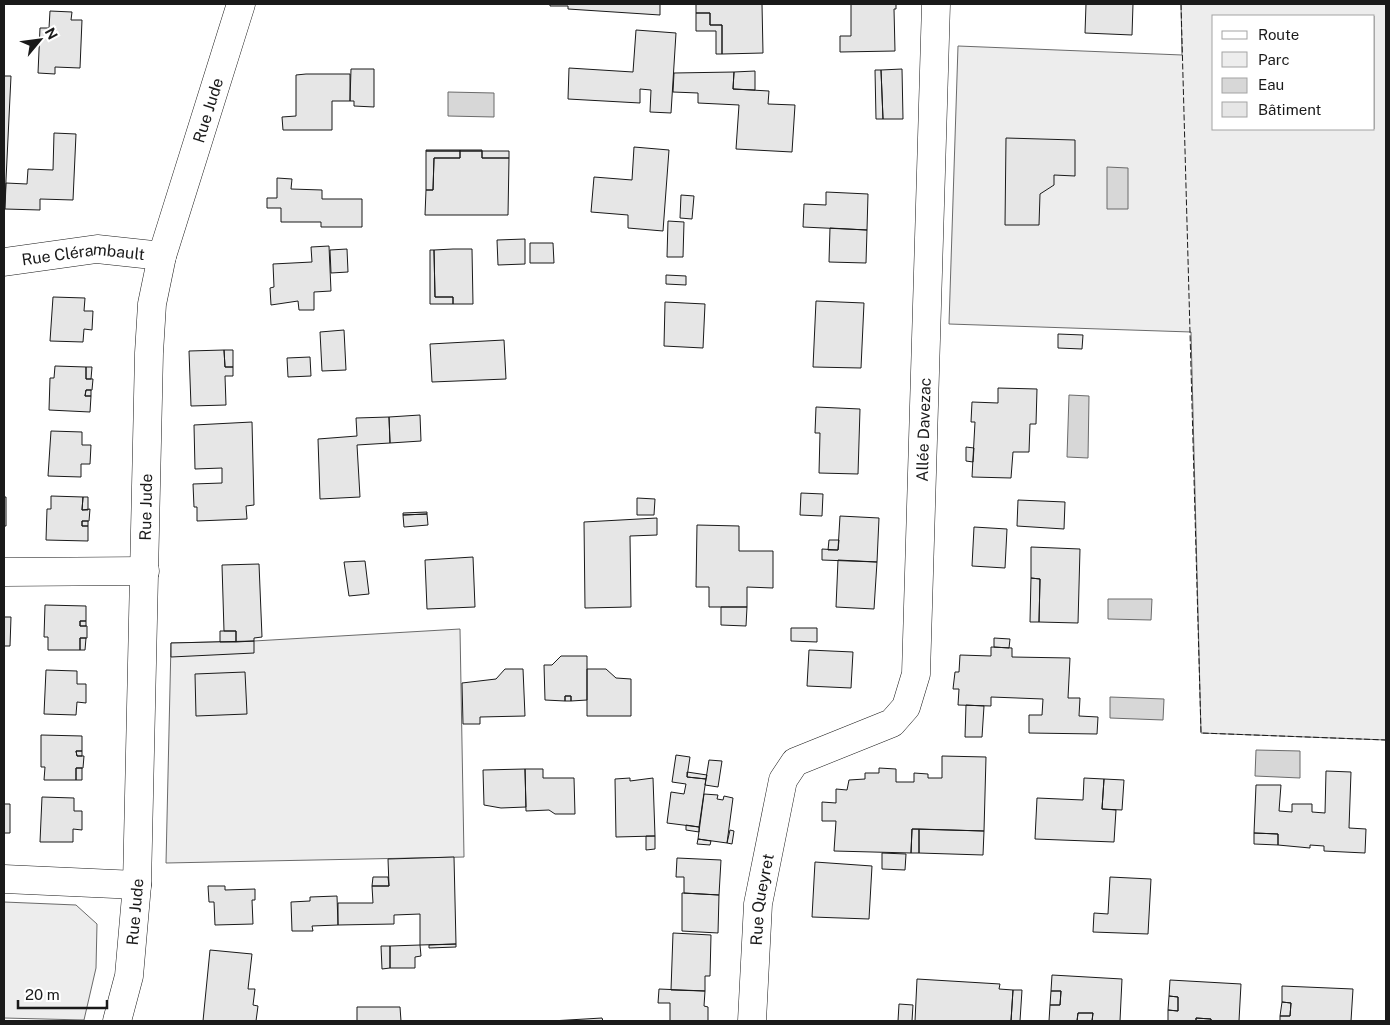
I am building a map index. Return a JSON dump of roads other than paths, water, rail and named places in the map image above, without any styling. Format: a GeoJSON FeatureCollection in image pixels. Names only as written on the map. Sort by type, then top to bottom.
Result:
{"type":"FeatureCollection","features":[{"type":"Feature","properties":{"kind":"street","name":"Rue Jude"},"geometry":{"type":"LineString","coordinates":[[117,1021],[129,976],[137,885],[149,353],[152,304],[162,256],[241,4]]}},
{"type":"Feature","properties":{"kind":"street","name":"Allée Davezac"},"geometry":{"type":"LineString","coordinates":[[784,780],[795,762],[892,723],[906,707],[916,674],[936,4]]}},
{"type":"Feature","properties":{"kind":"street","name":"Rue Clérambault"},"geometry":{"type":"LineString","coordinates":[[4,262],[97,250],[162,256]]}},
{"type":"Feature","properties":{"kind":"street"},"geometry":{"type":"LineString","coordinates":[[4,572],[145,571]]}},
{"type":"Feature","properties":{"kind":"street","name":"Rue Queyret"},"geometry":{"type":"LineString","coordinates":[[752,1021],[758,904],[784,780]]}},
{"type":"Feature","properties":{"kind":"street"},"geometry":{"type":"LineString","coordinates":[[4,879],[137,885]]}},
{"type":"Feature","properties":{"kind":"water"},"geometry":{"type":"Polygon","coordinates":[[[448,92],[494,93],[494,117],[448,116],[448,92]]]}},
{"type":"Feature","properties":{"kind":"water"},"geometry":{"type":"Polygon","coordinates":[[[1107,167],[1128,168],[1128,209],[1107,209],[1107,167]]]}},
{"type":"Feature","properties":{"kind":"water"},"geometry":{"type":"Polygon","coordinates":[[[1069,395],[1089,396],[1088,458],[1067,457],[1069,395]]]}},
{"type":"Feature","properties":{"kind":"water"},"geometry":{"type":"Polygon","coordinates":[[[1108,599],[1152,599],[1151,620],[1108,619],[1108,599]]]}},
{"type":"Feature","properties":{"kind":"water"},"geometry":{"type":"Polygon","coordinates":[[[1110,697],[1164,699],[1163,720],[1110,718],[1110,697]]]}},
{"type":"Feature","properties":{"kind":"water"},"geometry":{"type":"Polygon","coordinates":[[[1256,750],[1300,751],[1300,778],[1255,776],[1256,750]]]}}]}
